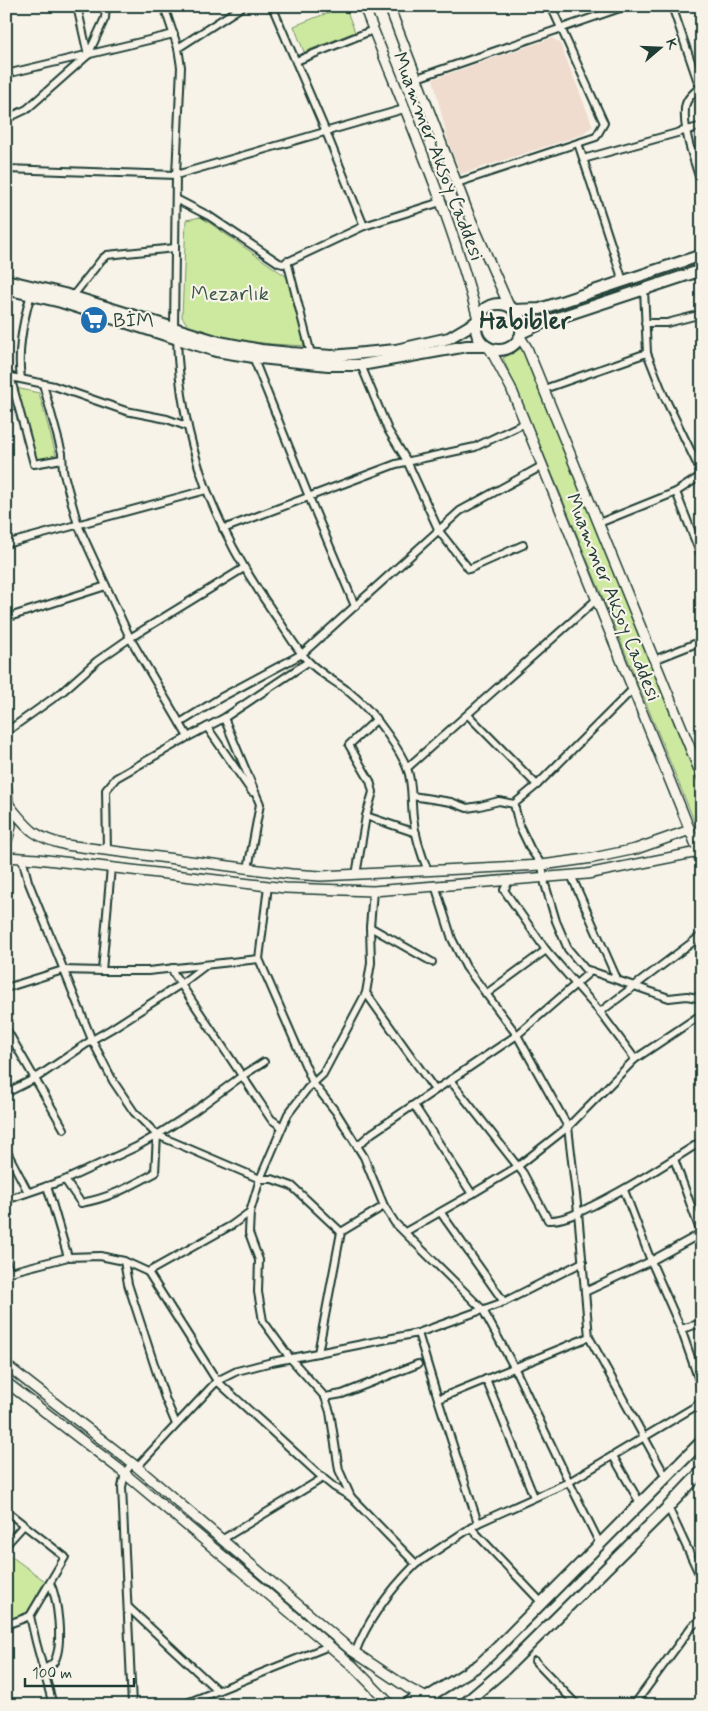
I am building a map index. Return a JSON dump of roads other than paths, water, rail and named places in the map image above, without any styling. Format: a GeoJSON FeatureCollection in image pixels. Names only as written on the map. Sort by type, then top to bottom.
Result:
{"type":"FeatureCollection","features":[{"type":"Feature","properties":{"kind":"main road","name":"Muammer Aksoy Caddesi"},"geometry":{"type":"LineString","coordinates":[[364,6],[441,202],[465,273],[477,320]]}},
{"type":"Feature","properties":{"kind":"main road","name":"Muammer Aksoy Caddesi"},"geometry":{"type":"LineString","coordinates":[[390,6],[457,183],[512,308]]}},
{"type":"Feature","properties":{"kind":"main road"},"geometry":{"type":"LineString","coordinates":[[6,288],[175,333],[227,344],[261,350],[332,356],[396,350],[449,338],[477,320],[483,310],[489,306],[502,304],[512,308],[540,309],[702,255]]}},
{"type":"Feature","properties":{"kind":"main road"},"geometry":{"type":"LineString","coordinates":[[520,335],[545,322],[702,270]]}},
{"type":"Feature","properties":{"kind":"main road"},"geometry":{"type":"LineString","coordinates":[[6,280],[72,297],[175,333],[216,351],[328,365],[362,366],[467,346],[506,349],[516,343],[520,335],[521,321],[512,308]]}},
{"type":"Feature","properties":{"kind":"main road"},"geometry":{"type":"LineString","coordinates":[[477,320],[477,335],[488,347]]}},
{"type":"Feature","properties":{"kind":"main road","name":"Muammer Aksoy Caddesi"},"geometry":{"type":"LineString","coordinates":[[520,335],[528,348],[702,777]]}},
{"type":"Feature","properties":{"kind":"main road","name":"Muammer Aksoy Caddesi"},"geometry":{"type":"LineString","coordinates":[[488,347],[511,388],[700,856]]}},
{"type":"Feature","properties":{"kind":"main road"},"geometry":{"type":"LineString","coordinates":[[6,783],[11,826],[6,845]]}},
{"type":"Feature","properties":{"kind":"main road"},"geometry":{"type":"LineString","coordinates":[[8,805],[28,828],[46,840],[66,845],[299,875],[356,875],[542,865],[593,858],[636,849],[690,830]]}},
{"type":"Feature","properties":{"kind":"main road"},"geometry":{"type":"LineString","coordinates":[[6,857],[110,867],[268,886],[373,891],[587,874],[700,856]]}},
{"type":"Feature","properties":{"kind":"main road"},"geometry":{"type":"LineString","coordinates":[[428,871],[435,885]]}},
{"type":"Feature","properties":{"kind":"main road"},"geometry":{"type":"LineString","coordinates":[[6,1365],[135,1465],[356,1653],[440,1705]]}},
{"type":"Feature","properties":{"kind":"main road"},"geometry":{"type":"LineString","coordinates":[[6,1382],[125,1473],[353,1666],[391,1705]]}},
{"type":"Feature","properties":{"kind":"main road"},"geometry":{"type":"LineString","coordinates":[[407,1705],[414,1699],[426,1697],[479,1665],[702,1442]]}},
{"type":"Feature","properties":{"kind":"main road"},"geometry":{"type":"LineString","coordinates":[[463,1705],[503,1671],[668,1508],[702,1471]]}},
{"type":"Feature","properties":{"kind":"street"},"geometry":{"type":"LineString","coordinates":[[77,6],[88,55]]}},
{"type":"Feature","properties":{"kind":"street"},"geometry":{"type":"LineString","coordinates":[[6,119],[27,109],[88,55],[105,18],[106,6]]}},
{"type":"Feature","properties":{"kind":"street"},"geometry":{"type":"LineString","coordinates":[[164,6],[178,48],[181,67],[176,175],[175,333],[186,426],[206,490],[223,530],[264,599],[308,662],[349,691],[377,719],[407,768],[416,833],[428,871]]}},
{"type":"Feature","properties":{"kind":"street"},"geometry":{"type":"LineString","coordinates":[[178,48],[243,6]]}},
{"type":"Feature","properties":{"kind":"street"},"geometry":{"type":"LineString","coordinates":[[272,6],[364,226]]}},
{"type":"Feature","properties":{"kind":"street"},"geometry":{"type":"LineString","coordinates":[[457,183],[596,137],[604,123],[551,6]]}},
{"type":"Feature","properties":{"kind":"street"},"geometry":{"type":"LineString","coordinates":[[417,78],[626,6]]}},
{"type":"Feature","properties":{"kind":"street"},"geometry":{"type":"LineString","coordinates":[[672,6],[701,88],[690,97],[686,105],[686,131],[702,186]]}},
{"type":"Feature","properties":{"kind":"street"},"geometry":{"type":"LineString","coordinates":[[296,61],[373,30]]}},
{"type":"Feature","properties":{"kind":"street"},"geometry":{"type":"LineString","coordinates":[[6,74],[174,34]]}},
{"type":"Feature","properties":{"kind":"street"},"geometry":{"type":"LineString","coordinates":[[6,168],[176,175],[404,109]]}},
{"type":"Feature","properties":{"kind":"street"},"geometry":{"type":"LineString","coordinates":[[583,160],[702,126]]}},
{"type":"Feature","properties":{"kind":"street"},"geometry":{"type":"LineString","coordinates":[[578,143],[623,281]]}},
{"type":"Feature","properties":{"kind":"street"},"geometry":{"type":"LineString","coordinates":[[176,199],[209,216],[283,264],[364,226],[441,202]]}},
{"type":"Feature","properties":{"kind":"street"},"geometry":{"type":"LineString","coordinates":[[72,297],[102,258],[107,255],[175,248]]}},
{"type":"Feature","properties":{"kind":"street"},"geometry":{"type":"LineString","coordinates":[[287,261],[311,354]]}},
{"type":"Feature","properties":{"kind":"street"},"geometry":{"type":"LineString","coordinates":[[599,523],[676,492],[702,475],[664,396],[647,353],[644,289]]}},
{"type":"Feature","properties":{"kind":"street"},"geometry":{"type":"LineString","coordinates":[[21,378],[21,346],[24,319],[31,294]]}},
{"type":"Feature","properties":{"kind":"street"},"geometry":{"type":"LineString","coordinates":[[645,323],[667,324],[702,314]]}},
{"type":"Feature","properties":{"kind":"street"},"geometry":{"type":"LineString","coordinates":[[544,389],[647,353]]}},
{"type":"Feature","properties":{"kind":"street"},"geometry":{"type":"LineString","coordinates":[[253,357],[308,497],[355,606]]}},
{"type":"Feature","properties":{"kind":"street"},"geometry":{"type":"LineString","coordinates":[[362,366],[388,430],[408,461],[439,531],[469,570],[524,545]]}},
{"type":"Feature","properties":{"kind":"street"},"geometry":{"type":"LineString","coordinates":[[62,459],[34,464],[8,376],[43,384],[126,411],[168,419],[186,426]]}},
{"type":"Feature","properties":{"kind":"street"},"geometry":{"type":"LineString","coordinates":[[43,384],[62,453],[63,471],[78,525],[130,638],[188,738]]}},
{"type":"Feature","properties":{"kind":"street"},"geometry":{"type":"LineString","coordinates":[[223,530],[396,464],[475,448],[525,423]]}},
{"type":"Feature","properties":{"kind":"street"},"geometry":{"type":"LineString","coordinates":[[180,723],[220,698],[302,654],[460,511],[542,466]]}},
{"type":"Feature","properties":{"kind":"street"},"geometry":{"type":"LineString","coordinates":[[6,544],[206,490]]}},
{"type":"Feature","properties":{"kind":"street"},"geometry":{"type":"LineString","coordinates":[[676,492],[702,558]]}},
{"type":"Feature","properties":{"kind":"street"},"geometry":{"type":"LineString","coordinates":[[6,732],[62,692],[97,661],[130,638],[244,568]]}},
{"type":"Feature","properties":{"kind":"street"},"geometry":{"type":"LineString","coordinates":[[6,618],[106,586]]}},
{"type":"Feature","properties":{"kind":"street"},"geometry":{"type":"LineString","coordinates":[[407,768],[596,600]]}},
{"type":"Feature","properties":{"kind":"street"},"geometry":{"type":"LineString","coordinates":[[654,660],[702,641]]}},
{"type":"Feature","properties":{"kind":"street"},"geometry":{"type":"LineString","coordinates":[[107,851],[106,790],[116,778],[224,718],[308,662]]}},
{"type":"Feature","properties":{"kind":"street"},"geometry":{"type":"LineString","coordinates":[[412,796],[451,802],[467,808],[499,802],[514,804],[537,785],[633,689]]}},
{"type":"Feature","properties":{"kind":"street"},"geometry":{"type":"LineString","coordinates":[[468,715],[537,785]]}},
{"type":"Feature","properties":{"kind":"street"},"geometry":{"type":"LineString","coordinates":[[224,718],[260,804],[248,869]]}},
{"type":"Feature","properties":{"kind":"street"},"geometry":{"type":"LineString","coordinates":[[356,875],[366,816],[373,792],[370,780],[349,746],[377,719]]}},
{"type":"Feature","properties":{"kind":"street"},"geometry":{"type":"LineString","coordinates":[[207,727],[260,804]]}},
{"type":"Feature","properties":{"kind":"street"},"geometry":{"type":"LineString","coordinates":[[514,804],[519,825],[531,850],[542,865],[556,921],[568,949],[585,969],[669,998],[687,996],[702,999]]}},
{"type":"Feature","properties":{"kind":"street"},"geometry":{"type":"LineString","coordinates":[[366,816],[416,833]]}},
{"type":"Feature","properties":{"kind":"street"},"geometry":{"type":"LineString","coordinates":[[22,858],[28,881],[92,1040],[113,1081],[134,1112],[157,1135],[260,1179],[272,1179],[292,1186],[341,1232]]}},
{"type":"Feature","properties":{"kind":"street"},"geometry":{"type":"LineString","coordinates":[[102,971],[110,867]]}},
{"type":"Feature","properties":{"kind":"street"},"geometry":{"type":"LineString","coordinates":[[571,875],[617,979]]}},
{"type":"Feature","properties":{"kind":"street"},"geometry":{"type":"LineString","coordinates":[[510,879],[504,890],[546,950],[600,1012],[635,1059]]}},
{"type":"Feature","properties":{"kind":"street"},"geometry":{"type":"LineString","coordinates":[[435,885],[452,939],[466,967],[516,1035],[568,1127],[589,1337],[666,1477]]}},
{"type":"Feature","properties":{"kind":"street"},"geometry":{"type":"LineString","coordinates":[[268,886],[259,959],[313,1083],[336,1112],[364,1157],[384,1206],[395,1223],[483,1310],[514,1368],[568,1482],[600,1544]]}},
{"type":"Feature","properties":{"kind":"street"},"geometry":{"type":"LineString","coordinates":[[351,1497],[339,1470],[330,1412],[325,1397],[290,1358],[263,1321],[258,1292],[259,1260],[250,1234],[250,1212],[260,1179],[288,1114],[322,1074],[366,993],[371,963],[370,927],[373,891]]}},
{"type":"Feature","properties":{"kind":"street"},"geometry":{"type":"LineString","coordinates":[[370,927],[432,962]]}},
{"type":"Feature","properties":{"kind":"street"},"geometry":{"type":"LineString","coordinates":[[600,1012],[702,935]]}},
{"type":"Feature","properties":{"kind":"street"},"geometry":{"type":"LineString","coordinates":[[486,994],[546,950]]}},
{"type":"Feature","properties":{"kind":"street"},"geometry":{"type":"LineString","coordinates":[[6,988],[63,970],[148,971],[259,959]]}},
{"type":"Feature","properties":{"kind":"street"},"geometry":{"type":"LineString","coordinates":[[6,1093],[36,1078],[181,984],[206,965]]}},
{"type":"Feature","properties":{"kind":"street"},"geometry":{"type":"LineString","coordinates":[[172,968],[174,974],[271,1119],[282,1127]]}},
{"type":"Feature","properties":{"kind":"street"},"geometry":{"type":"LineString","coordinates":[[357,1146],[372,1133],[516,1035],[591,971]]}},
{"type":"Feature","properties":{"kind":"street"},"geometry":{"type":"LineString","coordinates":[[366,993],[435,1090]]}},
{"type":"Feature","properties":{"kind":"street"},"geometry":{"type":"LineString","coordinates":[[405,1232],[441,1213],[517,1167],[568,1127],[635,1059],[702,1014]]}},
{"type":"Feature","properties":{"kind":"street"},"geometry":{"type":"LineString","coordinates":[[8,1032],[64,1129]]}},
{"type":"Feature","properties":{"kind":"street"},"geometry":{"type":"LineString","coordinates":[[6,1200],[65,1180],[136,1147],[193,1112],[264,1062]]}},
{"type":"Feature","properties":{"kind":"street"},"geometry":{"type":"LineString","coordinates":[[450,1080],[523,1173],[548,1220],[555,1221],[578,1212],[624,1190],[702,1142]]}},
{"type":"Feature","properties":{"kind":"street"},"geometry":{"type":"LineString","coordinates":[[414,1105],[472,1194]]}},
{"type":"Feature","properties":{"kind":"street"},"geometry":{"type":"LineString","coordinates":[[65,1180],[81,1203],[118,1194],[155,1173],[157,1135]]}},
{"type":"Feature","properties":{"kind":"street"},"geometry":{"type":"LineString","coordinates":[[6,1150],[28,1192]]}},
{"type":"Feature","properties":{"kind":"street"},"geometry":{"type":"LineString","coordinates":[[585,1292],[651,1261],[702,1233],[674,1159]]}},
{"type":"Feature","properties":{"kind":"street"},"geometry":{"type":"LineString","coordinates":[[47,1186],[68,1257]]}},
{"type":"Feature","properties":{"kind":"street"},"geometry":{"type":"LineString","coordinates":[[624,1190],[651,1261],[681,1329],[702,1389]]}},
{"type":"Feature","properties":{"kind":"street"},"geometry":{"type":"LineString","coordinates":[[318,1353],[341,1232],[384,1206]]}},
{"type":"Feature","properties":{"kind":"street"},"geometry":{"type":"LineString","coordinates":[[148,1272],[232,1225],[250,1212]]}},
{"type":"Feature","properties":{"kind":"street"},"geometry":{"type":"LineString","coordinates":[[441,1213],[504,1302]]}},
{"type":"Feature","properties":{"kind":"street"},"geometry":{"type":"LineString","coordinates":[[6,1262],[10,1272],[68,1257],[100,1256],[124,1261],[148,1272],[217,1381],[323,1478],[351,1497],[416,1564]]}},
{"type":"Feature","properties":{"kind":"street"},"geometry":{"type":"LineString","coordinates":[[124,1261],[128,1284],[165,1398],[176,1424]]}},
{"type":"Feature","properties":{"kind":"street"},"geometry":{"type":"LineString","coordinates":[[132,1705],[122,1487],[125,1473],[217,1381],[237,1371],[290,1358],[418,1333],[504,1302],[583,1262]]}},
{"type":"Feature","properties":{"kind":"street"},"geometry":{"type":"LineString","coordinates":[[681,1329],[702,1323]]}},
{"type":"Feature","properties":{"kind":"street"},"geometry":{"type":"LineString","coordinates":[[418,1333],[478,1523]]}},
{"type":"Feature","properties":{"kind":"street"},"geometry":{"type":"LineString","coordinates":[[438,1399],[589,1337]]}},
{"type":"Feature","properties":{"kind":"street"},"geometry":{"type":"LineString","coordinates":[[325,1397],[342,1394],[418,1364]]}},
{"type":"Feature","properties":{"kind":"street"},"geometry":{"type":"LineString","coordinates":[[486,1379],[534,1497]]}},
{"type":"Feature","properties":{"kind":"street"},"geometry":{"type":"LineString","coordinates":[[356,1653],[364,1632],[375,1613],[416,1564],[478,1523],[568,1482],[644,1438],[696,1406],[702,1400]]}},
{"type":"Feature","properties":{"kind":"street"},"geometry":{"type":"LineString","coordinates":[[613,1456],[640,1503]]}},
{"type":"Feature","properties":{"kind":"street"},"geometry":{"type":"LineString","coordinates":[[223,1539],[323,1478]]}},
{"type":"Feature","properties":{"kind":"street"},"geometry":{"type":"LineString","coordinates":[[668,1508],[699,1568],[702,1580]]}},
{"type":"Feature","properties":{"kind":"street"},"geometry":{"type":"LineString","coordinates":[[6,1510],[65,1557],[30,1616],[6,1625]]}},
{"type":"Feature","properties":{"kind":"street"},"geometry":{"type":"LineString","coordinates":[[6,1545],[24,1525]]}},
{"type":"Feature","properties":{"kind":"street"},"geometry":{"type":"LineString","coordinates":[[471,1528],[542,1603]]}},
{"type":"Feature","properties":{"kind":"street"},"geometry":{"type":"LineString","coordinates":[[43,1669],[51,1665],[55,1660],[57,1651],[57,1604],[50,1583]]}},
{"type":"Feature","properties":{"kind":"street"},"geometry":{"type":"LineString","coordinates":[[128,1607],[218,1691]]}},
{"type":"Feature","properties":{"kind":"street"},"geometry":{"type":"LineString","coordinates":[[30,1616],[52,1705]]}},
{"type":"Feature","properties":{"kind":"street"},"geometry":{"type":"LineString","coordinates":[[634,1705],[692,1626],[702,1619]]}},
{"type":"Feature","properties":{"kind":"street"},"geometry":{"type":"LineString","coordinates":[[182,1705],[330,1646]]}},
{"type":"Feature","properties":{"kind":"street"},"geometry":{"type":"LineString","coordinates":[[534,1661],[577,1705]]}},
{"type":"Feature","properties":{"kind":"place","name":"BİM"},"geometry":{"type":"Point","coordinates":[94,320]}},
{"type":"Feature","properties":{"kind":"district","name":"Habibler"},"geometry":{"type":"Point","coordinates":[525,319]}},
{"type":"Feature","properties":{"kind":"park label","name":"Mezarlık"},"geometry":{"type":"Point","coordinates":[230,293]}}]}
